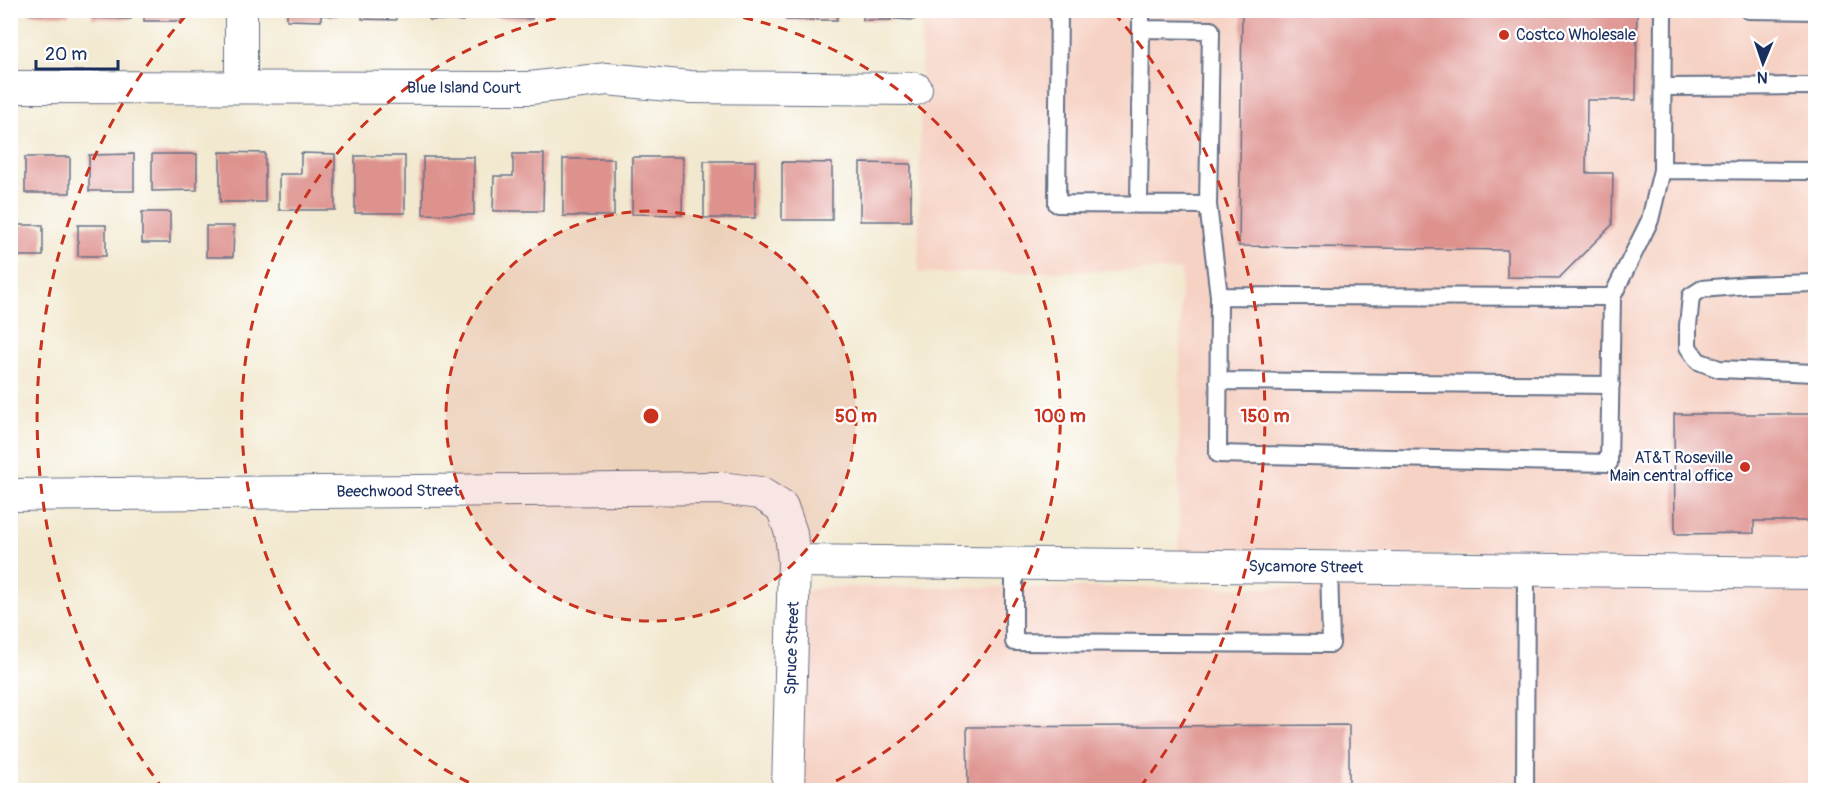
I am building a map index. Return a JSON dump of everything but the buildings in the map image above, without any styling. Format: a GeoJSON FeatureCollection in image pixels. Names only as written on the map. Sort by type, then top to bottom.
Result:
{"type":"FeatureCollection","features":[{"type":"Feature","properties":{"kind":"street"},"geometry":{"type":"LineString","coordinates":[[241,87],[242,10]]}},
{"type":"Feature","properties":{"kind":"street","name":"Blue Island Court"},"geometry":{"type":"LineString","coordinates":[[10,87],[530,88],[607,80],[690,87],[916,89]]}},
{"type":"Feature","properties":{"kind":"street","name":"Beechwood Street"},"geometry":{"type":"LineString","coordinates":[[10,495],[720,488],[760,493],[782,507]]}},
{"type":"Feature","properties":{"kind":"street","name":"Spruce Street"},"geometry":{"type":"LineString","coordinates":[[782,507],[791,533],[794,561],[788,790]]}},
{"type":"Feature","properties":{"kind":"street","name":"Sycamore Street"},"geometry":{"type":"LineString","coordinates":[[794,561],[1815,573]]}},
{"type":"Feature","properties":{"kind":"lane"},"geometry":{"type":"LineString","coordinates":[[1059,10],[1057,204],[1208,205]]}},
{"type":"Feature","properties":{"kind":"lane"},"geometry":{"type":"LineString","coordinates":[[1139,205],[1142,10]]}},
{"type":"Feature","properties":{"kind":"lane"},"geometry":{"type":"LineString","coordinates":[[1141,28],[1211,30],[1208,205],[1219,296],[1218,454],[1609,462],[1612,297],[1650,220],[1662,170],[1663,10]]}},
{"type":"Feature","properties":{"kind":"lane"},"geometry":{"type":"LineString","coordinates":[[1748,10],[1815,11]]}},
{"type":"Feature","properties":{"kind":"lane"},"geometry":{"type":"LineString","coordinates":[[1662,87],[1815,86]]}},
{"type":"Feature","properties":{"kind":"lane"},"geometry":{"type":"LineString","coordinates":[[1662,170],[1815,171]]}},
{"type":"Feature","properties":{"kind":"lane"},"geometry":{"type":"LineString","coordinates":[[1815,283],[1702,289],[1691,296],[1688,347],[1698,361],[1719,369],[1815,373]]}},
{"type":"Feature","properties":{"kind":"lane"},"geometry":{"type":"LineString","coordinates":[[1219,296],[1612,297]]}},
{"type":"Feature","properties":{"kind":"lane"},"geometry":{"type":"LineString","coordinates":[[1218,381],[1611,385]]}},
{"type":"Feature","properties":{"kind":"lane"},"geometry":{"type":"LineString","coordinates":[[1014,564],[1014,642],[1331,644],[1329,567]]}},
{"type":"Feature","properties":{"kind":"lane"},"geometry":{"type":"LineString","coordinates":[[1525,790],[1527,570]]}},
{"type":"Feature","properties":{"kind":"shaded area"},"geometry":{"type":"Polygon","coordinates":[[[922,11],[1815,11],[1815,790],[793,790],[804,592],[828,587],[1482,588],[1482,556],[1178,555],[1181,270],[918,273],[922,11]]]}},
{"type":"Feature","properties":{"kind":"place","name":"Costco Wholesale"},"geometry":{"type":"Point","coordinates":[1504,35]}},
{"type":"Feature","properties":{"kind":"place","name":"AT&T Roseville Main central office"},"geometry":{"type":"Point","coordinates":[1745,467]}}]}
